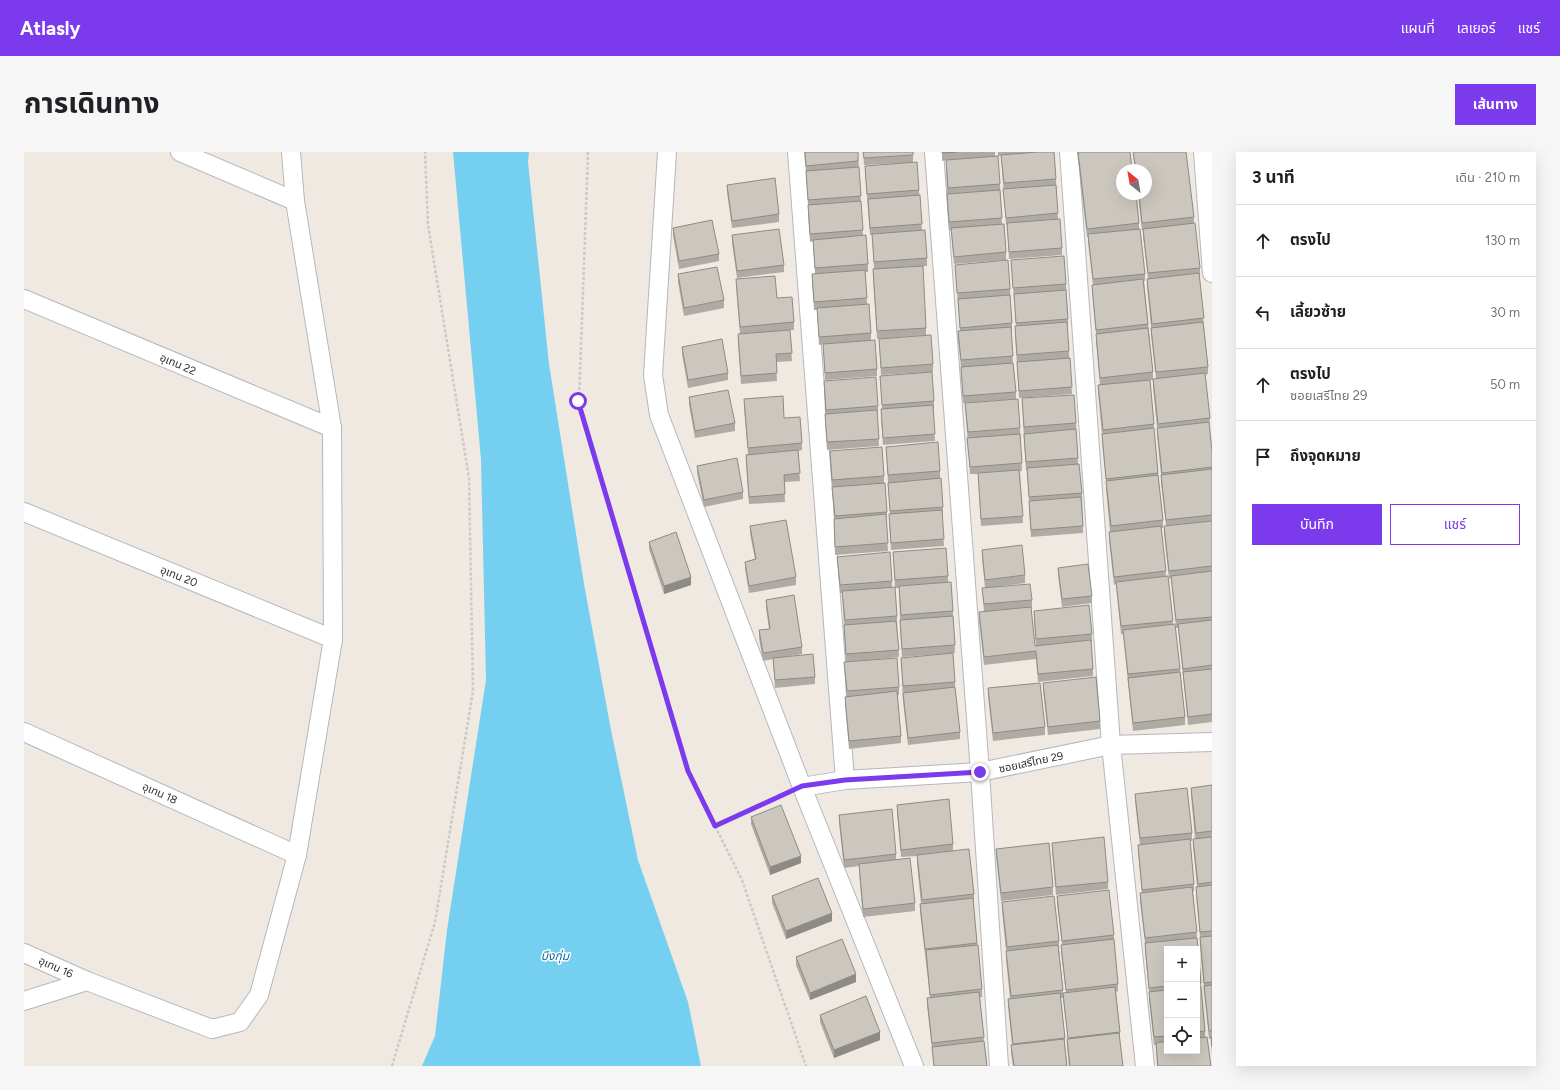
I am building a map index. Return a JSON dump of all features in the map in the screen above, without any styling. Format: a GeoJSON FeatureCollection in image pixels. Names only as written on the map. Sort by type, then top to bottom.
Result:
{"type":"FeatureCollection","features":[{"type":"Feature","properties":{"kind":"street"},"geometry":{"type":"LineString","coordinates":[[180,152],[295,201]]}},
{"type":"Feature","properties":{"kind":"street","name":"อุเทน 16"},"geometry":{"type":"LineString","coordinates":[[24,953],[87,981],[212,1029],[240,1022],[260,996],[297,855],[333,639],[332,428],[295,201],[292,152]]}},
{"type":"Feature","properties":{"kind":"street"},"geometry":{"type":"LineString","coordinates":[[667,152],[653,375],[659,415],[802,786],[914,1066]]}},
{"type":"Feature","properties":{"kind":"street"},"geometry":{"type":"LineString","coordinates":[[797,152],[845,780]]}},
{"type":"Feature","properties":{"kind":"street"},"geometry":{"type":"LineString","coordinates":[[934,152],[980,772],[999,1066]]}},
{"type":"Feature","properties":{"kind":"street"},"geometry":{"type":"LineString","coordinates":[[1069,152],[1111,745],[1145,1066]]}},
{"type":"Feature","properties":{"kind":"street"},"geometry":{"type":"LineString","coordinates":[[1203,152],[1212,273]]}},
{"type":"Feature","properties":{"kind":"street","name":"อุเทน 22"},"geometry":{"type":"LineString","coordinates":[[24,299],[332,428]]}},
{"type":"Feature","properties":{"kind":"street","name":"อุเทน 20"},"geometry":{"type":"LineString","coordinates":[[24,512],[333,639]]}},
{"type":"Feature","properties":{"kind":"street","name":"อุเทน 18"},"geometry":{"type":"LineString","coordinates":[[24,732],[297,855]]}},
{"type":"Feature","properties":{"kind":"street","name":"ซอยเสรีไทย 29"},"geometry":{"type":"LineString","coordinates":[[802,786],[845,780],[980,772],[1111,745],[1212,742]]}},
{"type":"Feature","properties":{"kind":"street"},"geometry":{"type":"LineString","coordinates":[[24,1001],[87,981]]}},
{"type":"Feature","properties":{"kind":"path"},"geometry":{"type":"LineString","coordinates":[[392,1066],[435,922],[473,691],[469,478],[428,225],[425,152]]}},
{"type":"Feature","properties":{"kind":"path"},"geometry":{"type":"LineString","coordinates":[[588,152],[578,401],[688,771],[742,880],[806,1066]]}},
{"type":"Feature","properties":{"kind":"path"},"geometry":{"type":"LineString","coordinates":[[715,826],[802,786]]}},
{"type":"Feature","properties":{"kind":"water","name":"บึงกุ่ม"},"geometry":{"type":"Polygon","coordinates":[[[453,152],[529,152],[528,162],[549,364],[584,584],[611,730],[638,860],[688,1002],[701,1066],[422,1066],[435,1036],[447,930],[486,680],[481,459],[453,152]]]}},
{"type":"Feature","properties":{"kind":"building"},"geometry":{"type":"Polygon","coordinates":[[[805,152],[858,152],[858,161],[806,166],[805,152]]]}},
{"type":"Feature","properties":{"kind":"building"},"geometry":{"type":"Polygon","coordinates":[[[863,152],[913,152],[913,155],[864,158],[863,152]]]}},
{"type":"Feature","properties":{"kind":"building"},"geometry":{"type":"Polygon","coordinates":[[[1054,152],[1056,179],[1004,183],[1001,155],[1054,152]]]}},
{"type":"Feature","properties":{"kind":"building"},"geometry":{"type":"Polygon","coordinates":[[[1078,152],[1130,152],[1131,164],[1116,164],[1116,200],[1137,200],[1139,223],[1087,229],[1078,152]]]}},
{"type":"Feature","properties":{"kind":"building"},"geometry":{"type":"Polygon","coordinates":[[[1133,152],[1186,152],[1194,217],[1142,223],[1140,200],[1152,200],[1152,164],[1135,164],[1133,152]]]}},
{"type":"Feature","properties":{"kind":"building"},"geometry":{"type":"Polygon","coordinates":[[[998,156],[1000,184],[948,188],[946,160],[998,156]]]}},
{"type":"Feature","properties":{"kind":"building"},"geometry":{"type":"Polygon","coordinates":[[[917,162],[919,190],[867,194],[865,166],[917,162]]]}},
{"type":"Feature","properties":{"kind":"building"},"geometry":{"type":"Polygon","coordinates":[[[859,167],[861,196],[808,200],[806,171],[859,167]]]}},
{"type":"Feature","properties":{"kind":"building"},"geometry":{"type":"Polygon","coordinates":[[[775,178],[779,214],[732,221],[727,185],[775,178]]]}},
{"type":"Feature","properties":{"kind":"building"},"geometry":{"type":"Polygon","coordinates":[[[1056,185],[1058,213],[1006,218],[1003,189],[1056,185]]]}},
{"type":"Feature","properties":{"kind":"building"},"geometry":{"type":"Polygon","coordinates":[[[1000,190],[1002,218],[949,222],[947,194],[1000,190]]]}},
{"type":"Feature","properties":{"kind":"building"},"geometry":{"type":"Polygon","coordinates":[[[920,195],[922,224],[870,228],[868,199],[920,195]]]}},
{"type":"Feature","properties":{"kind":"building"},"geometry":{"type":"Polygon","coordinates":[[[861,201],[863,230],[810,234],[808,205],[861,201]]]}},
{"type":"Feature","properties":{"kind":"building"},"geometry":{"type":"Polygon","coordinates":[[[1060,219],[1062,248],[1009,252],[1007,223],[1060,219]]]}},
{"type":"Feature","properties":{"kind":"building"},"geometry":{"type":"Polygon","coordinates":[[[712,220],[719,254],[679,261],[673,228],[712,220]]]}},
{"type":"Feature","properties":{"kind":"building"},"geometry":{"type":"Polygon","coordinates":[[[1195,223],[1200,268],[1148,273],[1143,229],[1195,223]]]}},
{"type":"Feature","properties":{"kind":"building"},"geometry":{"type":"Polygon","coordinates":[[[1004,224],[1006,252],[954,257],[951,228],[1004,224]]]}},
{"type":"Feature","properties":{"kind":"building"},"geometry":{"type":"Polygon","coordinates":[[[779,229],[784,265],[737,271],[732,235],[779,229]]]}},
{"type":"Feature","properties":{"kind":"building"},"geometry":{"type":"Polygon","coordinates":[[[1140,229],[1145,274],[1093,279],[1088,234],[1140,229]]]}},
{"type":"Feature","properties":{"kind":"building"},"geometry":{"type":"Polygon","coordinates":[[[925,230],[927,258],[874,262],[872,234],[925,230]]]}},
{"type":"Feature","properties":{"kind":"building"},"geometry":{"type":"Polygon","coordinates":[[[866,235],[868,264],[815,268],[813,240],[866,235]]]}},
{"type":"Feature","properties":{"kind":"building"},"geometry":{"type":"Polygon","coordinates":[[[1064,256],[1066,284],[1013,288],[1011,260],[1064,256]]]}},
{"type":"Feature","properties":{"kind":"building"},"geometry":{"type":"Polygon","coordinates":[[[1008,260],[1010,289],[957,293],[955,265],[1008,260]]]}},
{"type":"Feature","properties":{"kind":"building"},"geometry":{"type":"Polygon","coordinates":[[[923,266],[926,328],[877,331],[873,269],[923,266]]]}},
{"type":"Feature","properties":{"kind":"building"},"geometry":{"type":"Polygon","coordinates":[[[717,267],[724,300],[684,308],[678,274],[717,267]]]}},
{"type":"Feature","properties":{"kind":"building"},"geometry":{"type":"Polygon","coordinates":[[[865,270],[867,298],[814,302],[812,274],[865,270]]]}},
{"type":"Feature","properties":{"kind":"building"},"geometry":{"type":"Polygon","coordinates":[[[1199,273],[1204,318],[1152,324],[1147,279],[1199,273]]]}},
{"type":"Feature","properties":{"kind":"building"},"geometry":{"type":"Polygon","coordinates":[[[775,276],[777,298],[792,297],[794,322],[740,327],[736,279],[775,276]]]}},
{"type":"Feature","properties":{"kind":"building"},"geometry":{"type":"Polygon","coordinates":[[[1143,279],[1148,324],[1096,330],[1092,285],[1143,279]]]}},
{"type":"Feature","properties":{"kind":"building"},"geometry":{"type":"Polygon","coordinates":[[[1066,290],[1068,319],[1016,323],[1014,294],[1066,290]]]}},
{"type":"Feature","properties":{"kind":"building"},"geometry":{"type":"Polygon","coordinates":[[[1010,295],[1012,323],[960,328],[958,299],[1010,295]]]}},
{"type":"Feature","properties":{"kind":"building"},"geometry":{"type":"Polygon","coordinates":[[[869,304],[871,333],[819,337],[817,308],[869,304]]]}},
{"type":"Feature","properties":{"kind":"building"},"geometry":{"type":"Polygon","coordinates":[[[1067,322],[1069,351],[1017,355],[1015,326],[1067,322]]]}},
{"type":"Feature","properties":{"kind":"building"},"geometry":{"type":"Polygon","coordinates":[[[1203,322],[1208,367],[1156,372],[1151,328],[1203,322]]]}},
{"type":"Feature","properties":{"kind":"building"},"geometry":{"type":"Polygon","coordinates":[[[1011,327],[1013,356],[961,360],[958,331],[1011,327]]]}},
{"type":"Feature","properties":{"kind":"building"},"geometry":{"type":"Polygon","coordinates":[[[1148,328],[1153,372],[1100,378],[1096,334],[1148,328]]]}},
{"type":"Feature","properties":{"kind":"building"},"geometry":{"type":"Polygon","coordinates":[[[790,330],[792,353],[776,354],[777,373],[741,376],[738,334],[790,330]]]}},
{"type":"Feature","properties":{"kind":"building"},"geometry":{"type":"Polygon","coordinates":[[[931,335],[933,364],[881,368],[879,339],[931,335]]]}},
{"type":"Feature","properties":{"kind":"building"},"geometry":{"type":"Polygon","coordinates":[[[722,339],[728,373],[688,380],[682,347],[722,339]]]}},
{"type":"Feature","properties":{"kind":"building"},"geometry":{"type":"Polygon","coordinates":[[[875,340],[877,369],[825,373],[823,344],[875,340]]]}},
{"type":"Feature","properties":{"kind":"building"},"geometry":{"type":"Polygon","coordinates":[[[1070,358],[1072,387],[1019,391],[1017,362],[1070,358]]]}},
{"type":"Feature","properties":{"kind":"building"},"geometry":{"type":"Polygon","coordinates":[[[1013,363],[1016,392],[963,396],[961,367],[1013,363]]]}},
{"type":"Feature","properties":{"kind":"building"},"geometry":{"type":"Polygon","coordinates":[[[932,372],[934,401],[882,405],[880,376],[932,372]]]}},
{"type":"Feature","properties":{"kind":"building"},"geometry":{"type":"Polygon","coordinates":[[[1205,373],[1210,418],[1158,424],[1153,379],[1205,373]]]}},
{"type":"Feature","properties":{"kind":"building"},"geometry":{"type":"Polygon","coordinates":[[[876,377],[878,406],[826,410],[824,381],[876,377]]]}},
{"type":"Feature","properties":{"kind":"building"},"geometry":{"type":"Polygon","coordinates":[[[1150,380],[1154,424],[1103,430],[1098,385],[1150,380]]]}},
{"type":"Feature","properties":{"kind":"building"},"geometry":{"type":"Polygon","coordinates":[[[728,390],[735,423],[695,431],[689,397],[728,390]]]}},
{"type":"Feature","properties":{"kind":"building"},"geometry":{"type":"Polygon","coordinates":[[[1074,395],[1076,423],[1024,427],[1022,398],[1074,395]]]}},
{"type":"Feature","properties":{"kind":"building"},"geometry":{"type":"Polygon","coordinates":[[[783,396],[784,418],[800,417],[802,443],[748,448],[744,399],[783,396]]]}},
{"type":"Feature","properties":{"kind":"building"},"geometry":{"type":"Polygon","coordinates":[[[1018,399],[1020,428],[968,432],[965,403],[1018,399]]]}},
{"type":"Feature","properties":{"kind":"building"},"geometry":{"type":"Polygon","coordinates":[[[933,405],[935,434],[883,438],[881,409],[933,405]]]}},
{"type":"Feature","properties":{"kind":"building"},"geometry":{"type":"Polygon","coordinates":[[[877,410],[879,439],[827,442],[825,414],[877,410]]]}},
{"type":"Feature","properties":{"kind":"building"},"geometry":{"type":"Polygon","coordinates":[[[1209,422],[1212,467],[1162,473],[1157,428],[1209,422]]]}},
{"type":"Feature","properties":{"kind":"building"},"geometry":{"type":"Polygon","coordinates":[[[1154,428],[1158,473],[1106,479],[1102,434],[1154,428]]]}},
{"type":"Feature","properties":{"kind":"building"},"geometry":{"type":"Polygon","coordinates":[[[1076,429],[1078,458],[1026,462],[1024,434],[1076,429]]]}},
{"type":"Feature","properties":{"kind":"building"},"geometry":{"type":"Polygon","coordinates":[[[1020,434],[1022,463],[970,467],[967,438],[1020,434]]]}},
{"type":"Feature","properties":{"kind":"building"},"geometry":{"type":"Polygon","coordinates":[[[938,442],[940,471],[888,475],[886,447],[938,442]]]}},
{"type":"Feature","properties":{"kind":"building"},"geometry":{"type":"Polygon","coordinates":[[[882,447],[884,476],[832,480],[830,451],[882,447]]]}},
{"type":"Feature","properties":{"kind":"building"},"geometry":{"type":"Polygon","coordinates":[[[798,450],[800,473],[784,475],[785,494],[749,497],[746,455],[798,450]]]}},
{"type":"Feature","properties":{"kind":"building"},"geometry":{"type":"Polygon","coordinates":[[[737,458],[743,492],[704,500],[697,466],[737,458]]]}},
{"type":"Feature","properties":{"kind":"building"},"geometry":{"type":"Polygon","coordinates":[[[1079,464],[1082,493],[1029,497],[1027,468],[1079,464]]]}},
{"type":"Feature","properties":{"kind":"building"},"geometry":{"type":"Polygon","coordinates":[[[1212,469],[1212,515],[1166,520],[1161,475],[1212,469]]]}},
{"type":"Feature","properties":{"kind":"building"},"geometry":{"type":"Polygon","coordinates":[[[1019,470],[1023,516],[981,519],[978,473],[1019,470]]]}},
{"type":"Feature","properties":{"kind":"building"},"geometry":{"type":"Polygon","coordinates":[[[1158,475],[1163,520],[1111,526],[1106,481],[1158,475]]]}},
{"type":"Feature","properties":{"kind":"building"},"geometry":{"type":"Polygon","coordinates":[[[941,478],[943,507],[890,511],[888,483],[941,478]]]}},
{"type":"Feature","properties":{"kind":"building"},"geometry":{"type":"Polygon","coordinates":[[[885,483],[887,512],[835,516],[832,487],[885,483]]]}},
{"type":"Feature","properties":{"kind":"building"},"geometry":{"type":"Polygon","coordinates":[[[1081,497],[1083,526],[1031,530],[1029,501],[1081,497]]]}},
{"type":"Feature","properties":{"kind":"building"},"geometry":{"type":"Polygon","coordinates":[[[942,510],[944,539],[891,543],[889,514],[942,510]]]}},
{"type":"Feature","properties":{"kind":"building"},"geometry":{"type":"Polygon","coordinates":[[[886,514],[888,543],[835,547],[834,519],[886,514]]]}},
{"type":"Feature","properties":{"kind":"building"},"geometry":{"type":"Polygon","coordinates":[[[786,520],[796,577],[749,586],[745,562],[756,559],[750,526],[786,520]]]}},
{"type":"Feature","properties":{"kind":"building"},"geometry":{"type":"Polygon","coordinates":[[[1212,521],[1212,566],[1169,571],[1164,526],[1212,521]]]}},
{"type":"Feature","properties":{"kind":"building"},"geometry":{"type":"Polygon","coordinates":[[[1161,526],[1166,571],[1114,577],[1109,532],[1161,526]]]}},
{"type":"Feature","properties":{"kind":"building"},"geometry":{"type":"Polygon","coordinates":[[[676,532],[691,577],[664,586],[649,542],[676,532]]]}},
{"type":"Feature","properties":{"kind":"building"},"geometry":{"type":"Polygon","coordinates":[[[1022,545],[1025,575],[985,580],[982,550],[1022,545]]]}},
{"type":"Feature","properties":{"kind":"building"},"geometry":{"type":"Polygon","coordinates":[[[946,548],[948,576],[895,580],[893,552],[946,548]]]}},
{"type":"Feature","properties":{"kind":"building"},"geometry":{"type":"Polygon","coordinates":[[[890,552],[892,581],[840,585],[837,557],[890,552]]]}},
{"type":"Feature","properties":{"kind":"building"},"geometry":{"type":"Polygon","coordinates":[[[1088,564],[1092,596],[1062,599],[1058,568],[1088,564]]]}},
{"type":"Feature","properties":{"kind":"building"},"geometry":{"type":"Polygon","coordinates":[[[1212,571],[1212,617],[1176,620],[1171,576],[1212,571]]]}},
{"type":"Feature","properties":{"kind":"building"},"geometry":{"type":"Polygon","coordinates":[[[1168,576],[1173,621],[1121,626],[1116,582],[1168,576]]]}},
{"type":"Feature","properties":{"kind":"building"},"geometry":{"type":"Polygon","coordinates":[[[951,582],[953,611],[901,615],[899,586],[951,582]]]}},
{"type":"Feature","properties":{"kind":"building"},"geometry":{"type":"Polygon","coordinates":[[[1030,584],[1032,600],[984,604],[982,588],[1030,584]]]}},
{"type":"Feature","properties":{"kind":"building"},"geometry":{"type":"Polygon","coordinates":[[[895,587],[897,616],[845,620],[842,591],[895,587]]]}},
{"type":"Feature","properties":{"kind":"building"},"geometry":{"type":"Polygon","coordinates":[[[794,595],[802,647],[763,653],[759,630],[770,629],[766,600],[794,595]]]}},
{"type":"Feature","properties":{"kind":"building"},"geometry":{"type":"Polygon","coordinates":[[[1089,605],[1092,634],[1036,639],[1034,611],[1089,605]]]}},
{"type":"Feature","properties":{"kind":"building"},"geometry":{"type":"Polygon","coordinates":[[[1031,607],[1035,646],[1091,640],[1093,669],[1038,674],[1036,651],[984,657],[979,612],[1031,607]]]}},
{"type":"Feature","properties":{"kind":"building"},"geometry":{"type":"Polygon","coordinates":[[[953,616],[955,645],[902,649],[900,620],[953,616]]]}},
{"type":"Feature","properties":{"kind":"building"},"geometry":{"type":"Polygon","coordinates":[[[1212,620],[1212,665],[1183,669],[1178,624],[1212,620]]]}},
{"type":"Feature","properties":{"kind":"building"},"geometry":{"type":"Polygon","coordinates":[[[896,621],[899,650],[846,654],[844,625],[896,621]]]}},
{"type":"Feature","properties":{"kind":"building"},"geometry":{"type":"Polygon","coordinates":[[[1175,624],[1180,669],[1128,674],[1123,630],[1175,624]]]}},
{"type":"Feature","properties":{"kind":"building"},"geometry":{"type":"Polygon","coordinates":[[[953,653],[955,682],[903,686],[901,658],[953,653]]]}},
{"type":"Feature","properties":{"kind":"building"},"geometry":{"type":"Polygon","coordinates":[[[813,654],[815,677],[775,680],[773,658],[813,654]]]}},
{"type":"Feature","properties":{"kind":"building"},"geometry":{"type":"Polygon","coordinates":[[[897,658],[899,687],[847,691],[844,662],[897,658]]]}},
{"type":"Feature","properties":{"kind":"building"},"geometry":{"type":"Polygon","coordinates":[[[1212,669],[1212,714],[1188,717],[1183,672],[1212,669]]]}},
{"type":"Feature","properties":{"kind":"building"},"geometry":{"type":"Polygon","coordinates":[[[1180,672],[1185,717],[1133,723],[1128,678],[1180,672]]]}},
{"type":"Feature","properties":{"kind":"building"},"geometry":{"type":"Polygon","coordinates":[[[1096,677],[1100,721],[1048,727],[1043,683],[1096,677]]]}},
{"type":"Feature","properties":{"kind":"building"},"geometry":{"type":"Polygon","coordinates":[[[1040,683],[1045,727],[993,733],[988,688],[1040,683]]]}},
{"type":"Feature","properties":{"kind":"building"},"geometry":{"type":"Polygon","coordinates":[[[955,687],[960,732],[908,738],[903,693],[955,687]]]}},
{"type":"Feature","properties":{"kind":"building"},"geometry":{"type":"Polygon","coordinates":[[[897,691],[901,736],[849,741],[845,697],[897,691]]]}},
{"type":"Feature","properties":{"kind":"building"},"geometry":{"type":"Polygon","coordinates":[[[1212,785],[1212,831],[1196,833],[1191,788],[1212,785]]]}},
{"type":"Feature","properties":{"kind":"building"},"geometry":{"type":"Polygon","coordinates":[[[1187,788],[1192,833],[1140,838],[1135,794],[1187,788]]]}},
{"type":"Feature","properties":{"kind":"building"},"geometry":{"type":"Polygon","coordinates":[[[949,799],[953,844],[901,850],[897,805],[949,799]]]}},
{"type":"Feature","properties":{"kind":"building"},"geometry":{"type":"Polygon","coordinates":[[[781,805],[801,856],[770,867],[751,817],[781,805]]]}},
{"type":"Feature","properties":{"kind":"building"},"geometry":{"type":"Polygon","coordinates":[[[892,809],[896,854],[844,860],[839,815],[892,809]]]}},
{"type":"Feature","properties":{"kind":"building"},"geometry":{"type":"Polygon","coordinates":[[[1104,837],[1108,882],[1056,887],[1052,843],[1104,837]]]}},
{"type":"Feature","properties":{"kind":"building"},"geometry":{"type":"Polygon","coordinates":[[[1212,837],[1212,882],[1198,884],[1193,839],[1212,837]]]}},
{"type":"Feature","properties":{"kind":"building"},"geometry":{"type":"Polygon","coordinates":[[[1190,839],[1194,884],[1142,890],[1138,845],[1190,839]]]}},
{"type":"Feature","properties":{"kind":"building"},"geometry":{"type":"Polygon","coordinates":[[[1049,843],[1053,887],[1001,893],[996,849],[1049,843]]]}},
{"type":"Feature","properties":{"kind":"building"},"geometry":{"type":"Polygon","coordinates":[[[969,849],[974,894],[922,900],[917,855],[969,849]]]}},
{"type":"Feature","properties":{"kind":"building"},"geometry":{"type":"Polygon","coordinates":[[[910,858],[915,903],[863,909],[859,864],[910,858]]]}},
{"type":"Feature","properties":{"kind":"building"},"geometry":{"type":"Polygon","coordinates":[[[818,878],[832,913],[786,931],[772,896],[818,878]]]}},
{"type":"Feature","properties":{"kind":"building"},"geometry":{"type":"Polygon","coordinates":[[[1212,885],[1212,931],[1200,932],[1196,887],[1212,885]]]}},
{"type":"Feature","properties":{"kind":"building"},"geometry":{"type":"Polygon","coordinates":[[[1192,887],[1197,932],[1145,938],[1140,893],[1192,887]]]}},
{"type":"Feature","properties":{"kind":"building"},"geometry":{"type":"Polygon","coordinates":[[[1109,890],[1114,935],[1062,941],[1057,896],[1109,890]]]}},
{"type":"Feature","properties":{"kind":"building"},"geometry":{"type":"Polygon","coordinates":[[[1054,896],[1059,941],[1007,947],[1002,902],[1054,896]]]}},
{"type":"Feature","properties":{"kind":"building"},"geometry":{"type":"Polygon","coordinates":[[[973,898],[977,943],[925,949],[920,904],[973,898]]]}},
{"type":"Feature","properties":{"kind":"building"},"geometry":{"type":"Polygon","coordinates":[[[1212,936],[1212,982],[1204,983],[1200,937],[1212,936]]]}},
{"type":"Feature","properties":{"kind":"building"},"geometry":{"type":"Polygon","coordinates":[[[1197,938],[1198,946],[1164,946],[1164,986],[1149,988],[1145,943],[1197,938]]]}},
{"type":"Feature","properties":{"kind":"building"},"geometry":{"type":"Polygon","coordinates":[[[842,939],[856,974],[810,993],[796,957],[842,939]]]}},
{"type":"Feature","properties":{"kind":"building"},"geometry":{"type":"Polygon","coordinates":[[[1114,939],[1118,984],[1066,990],[1061,945],[1114,939]]]}},
{"type":"Feature","properties":{"kind":"building"},"geometry":{"type":"Polygon","coordinates":[[[978,945],[982,989],[930,995],[926,950],[978,945]]]}},
{"type":"Feature","properties":{"kind":"building"},"geometry":{"type":"Polygon","coordinates":[[[1058,945],[1063,990],[1011,996],[1006,951],[1058,945]]]}},
{"type":"Feature","properties":{"kind":"building"},"geometry":{"type":"Polygon","coordinates":[[[1212,985],[1212,1031],[1209,1031],[1204,986],[1212,985]]]}},
{"type":"Feature","properties":{"kind":"building"},"geometry":{"type":"Polygon","coordinates":[[[1115,987],[1120,1032],[1068,1038],[1063,993],[1115,987]]]}},
{"type":"Feature","properties":{"kind":"building"},"geometry":{"type":"Polygon","coordinates":[[[1200,987],[1201,987],[1205,1031],[1200,1032],[1200,987]]]}},
{"type":"Feature","properties":{"kind":"building"},"geometry":{"type":"Polygon","coordinates":[[[1164,990],[1164,1036],[1154,1037],[1149,992],[1164,990]]]}},
{"type":"Feature","properties":{"kind":"building"},"geometry":{"type":"Polygon","coordinates":[[[979,992],[984,1037],[932,1043],[927,998],[979,992]]]}},
{"type":"Feature","properties":{"kind":"building"},"geometry":{"type":"Polygon","coordinates":[[[1060,993],[1065,1038],[1013,1044],[1008,999],[1060,993]]]}},
{"type":"Feature","properties":{"kind":"building"},"geometry":{"type":"Polygon","coordinates":[[[866,996],[880,1032],[834,1050],[820,1015],[866,996]]]}},
{"type":"Feature","properties":{"kind":"building"},"geometry":{"type":"Polygon","coordinates":[[[1119,1033],[1123,1066],[1070,1066],[1067,1039],[1119,1033]]]}},
{"type":"Feature","properties":{"kind":"building"},"geometry":{"type":"Polygon","coordinates":[[[1207,1037],[1211,1066],[1158,1066],[1156,1043],[1164,1042],[1164,1054],[1200,1054],[1200,1038],[1207,1037]]]}},
{"type":"Feature","properties":{"kind":"building"},"geometry":{"type":"Polygon","coordinates":[[[1064,1039],[1067,1066],[1014,1066],[1011,1045],[1064,1039]]]}},
{"type":"Feature","properties":{"kind":"building"},"geometry":{"type":"Polygon","coordinates":[[[984,1041],[987,1066],[934,1066],[932,1047],[984,1041]]]}},
{"type":"Feature","properties":{"kind":"route"},"geometry":{"type":"LineString","coordinates":[[578,401],[688,771],[715,826],[802,786],[845,780],[980,772]]}}]}
